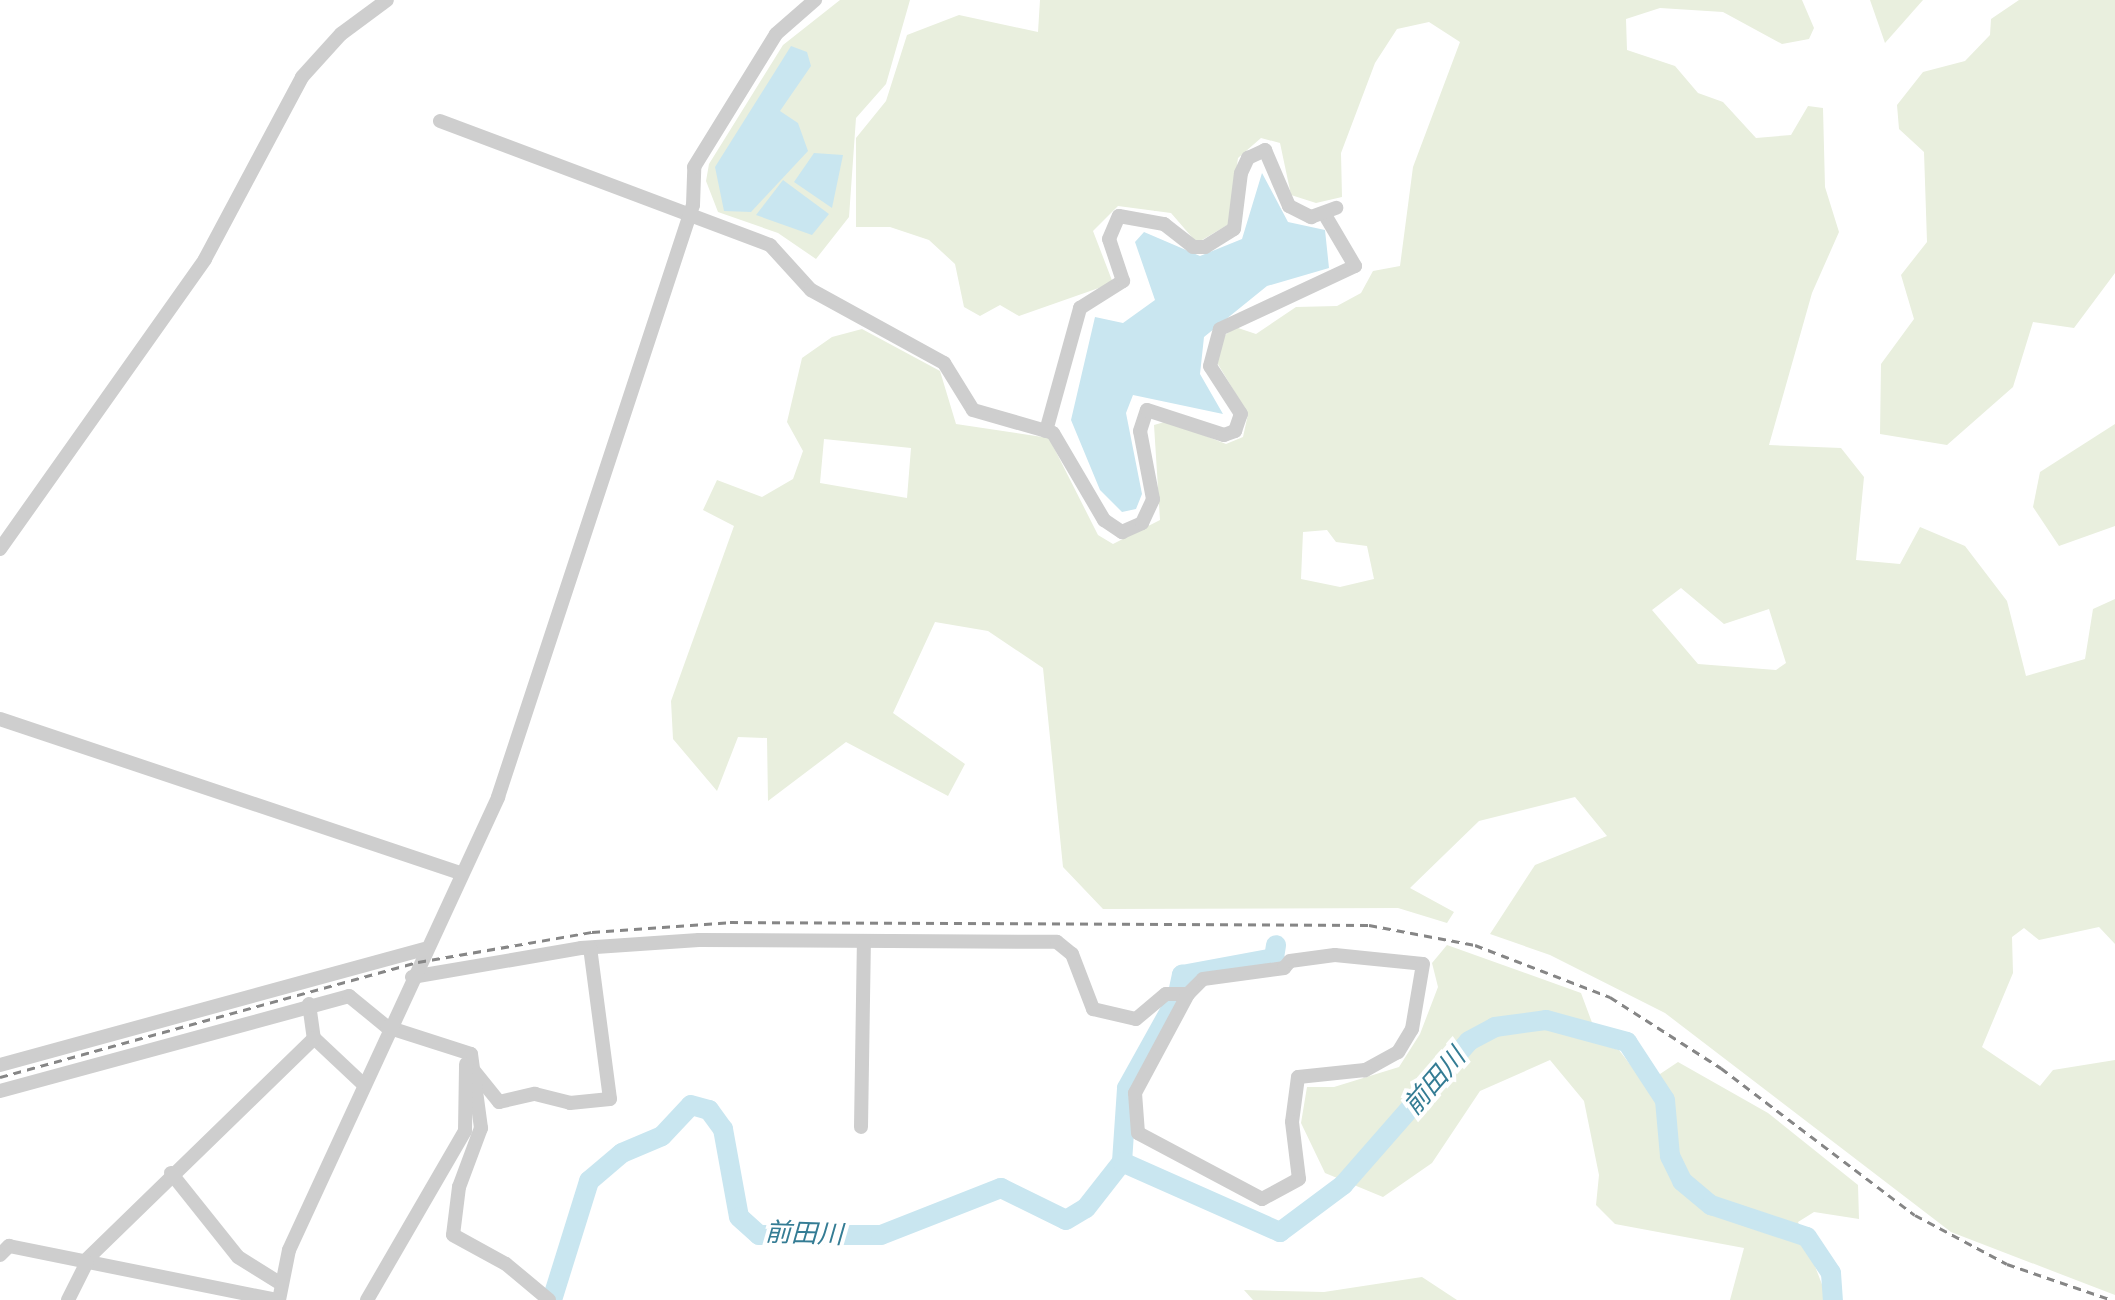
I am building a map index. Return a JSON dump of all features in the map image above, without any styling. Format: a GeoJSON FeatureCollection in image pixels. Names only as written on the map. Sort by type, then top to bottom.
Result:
{"type":"FeatureCollection","features":[{"type":"Feature","properties":{"kind":"street"},"geometry":{"type":"LineString","coordinates":[[0,549],[205,259],[302,77],[341,34],[387,0]]}},
{"type":"Feature","properties":{"kind":"street"},"geometry":{"type":"LineString","coordinates":[[0,1255],[9,1246],[278,1300],[278,1282],[387,1027],[498,797],[688,217],[694,167],[709,138],[776,34],[815,0]]}},
{"type":"Feature","properties":{"kind":"street"},"geometry":{"type":"LineString","coordinates":[[440,121],[688,217],[770,245],[811,290],[944,363],[973,410],[1046,431],[1061,442],[1104,520],[1122,532],[1142,523],[1153,499],[1140,421],[1157,408],[1208,431],[1235,431],[1241,414],[1210,366],[1212,341],[1274,298],[1349,273],[1355,266],[1331,211],[1289,206],[1265,150],[1248,158],[1241,173],[1234,229],[1205,247],[1164,224],[1119,216],[1109,239],[1123,281],[1080,308],[1046,431]]}},
{"type":"Feature","properties":{"kind":"street"},"geometry":{"type":"LineString","coordinates":[[0,719],[459,873]]}},
{"type":"Feature","properties":{"kind":"street"},"geometry":{"type":"LineString","coordinates":[[412,977],[590,948],[864,941],[1057,942],[1072,954],[1093,1009],[1136,1019],[1203,979],[1311,957],[1423,964],[1412,1029],[1398,1052],[1365,1070],[1298,1077],[1292,1122],[1299,1179],[1262,1199],[1138,1133],[1135,1093],[1181,993]]}},
{"type":"Feature","properties":{"kind":"street"},"geometry":{"type":"LineString","coordinates":[[861,1127],[864,941]]}},
{"type":"Feature","properties":{"kind":"street"},"geometry":{"type":"LineString","coordinates":[[473,1070],[499,1102],[535,1094],[570,1103],[610,1099],[590,948]]}},
{"type":"Feature","properties":{"kind":"street"},"geometry":{"type":"LineString","coordinates":[[0,1065],[424,949]]}},
{"type":"Feature","properties":{"kind":"street"},"geometry":{"type":"LineString","coordinates":[[0,1091],[309,1004],[349,996],[387,1027],[467,1053]]}},
{"type":"Feature","properties":{"kind":"street"},"geometry":{"type":"LineString","coordinates":[[309,1004],[314,1038],[364,1085]]}},
{"type":"Feature","properties":{"kind":"street"},"geometry":{"type":"LineString","coordinates":[[68,1300],[86,1262],[171,1173],[314,1038]]}},
{"type":"Feature","properties":{"kind":"street"},"geometry":{"type":"LineString","coordinates":[[467,1053],[473,1070],[481,1128],[459,1187],[453,1235],[506,1264],[534,1294],[549,1300]]}},
{"type":"Feature","properties":{"kind":"street"},"geometry":{"type":"LineString","coordinates":[[367,1300],[465,1131],[467,1053]]}},
{"type":"Feature","properties":{"kind":"street"},"geometry":{"type":"LineString","coordinates":[[171,1173],[238,1257],[278,1282]]}},
{"type":"Feature","properties":{"kind":"green space"},"geometry":{"type":"Polygon","coordinates":[[[840,0],[910,0],[886,84],[856,118],[849,217],[816,259],[778,233],[718,212],[706,181],[709,164],[783,45],[840,0]]]}},
{"type":"Feature","properties":{"kind":"green space"},"geometry":{"type":"Polygon","coordinates":[[[1040,0],[1802,0],[1814,28],[1809,39],[1782,44],[1723,12],[1660,8],[1626,19],[1627,50],[1675,66],[1698,93],[1723,102],[1756,138],[1791,135],[1808,106],[1823,108],[1825,187],[1839,232],[1812,293],[1769,445],[1841,448],[1864,477],[1856,560],[1900,564],[1920,527],[1965,546],[2007,601],[2026,676],[2085,659],[2093,609],[2115,599],[2115,944],[2099,927],[2039,940],[2024,928],[2012,937],[2013,973],[1982,1047],[2040,1086],[2053,1070],[2115,1060],[2115,1295],[1951,1232],[1665,1013],[1550,955],[1490,934],[1535,865],[1607,836],[1575,797],[1479,821],[1410,888],[1454,912],[1447,923],[1398,908],[1103,909],[1063,867],[1043,668],[988,631],[935,622],[893,713],[965,764],[948,796],[846,742],[768,801],[767,738],[738,737],[717,791],[673,739],[671,701],[734,526],[703,510],[717,480],[762,497],[793,479],[803,451],[787,422],[802,358],[832,337],[862,329],[940,371],[956,424],[1049,438],[1098,535],[1113,544],[1160,520],[1154,425],[1168,421],[1226,444],[1243,437],[1248,414],[1216,361],[1218,341],[1235,327],[1256,334],[1296,307],[1337,306],[1361,293],[1373,271],[1400,266],[1413,167],[1460,42],[1429,22],[1397,29],[1375,63],[1341,153],[1342,197],[1316,203],[1291,195],[1280,143],[1261,138],[1238,158],[1229,224],[1197,243],[1171,213],[1118,206],[1093,231],[1113,283],[1019,316],[1000,305],[980,316],[964,307],[955,264],[929,240],[890,227],[856,227],[856,138],[886,101],[907,35],[959,15],[1038,32],[1040,0]],[[824,439],[820,483],[907,498],[911,448],[824,439]],[[1327,530],[1303,532],[1301,579],[1340,587],[1374,579],[1367,546],[1336,542],[1327,530]],[[1681,588],[1652,610],[1698,664],[1776,670],[1786,663],[1769,609],[1724,624],[1681,588]]]}},
{"type":"Feature","properties":{"kind":"green space"},"geometry":{"type":"Polygon","coordinates":[[[1870,0],[1923,0],[1885,43],[1870,0]]]}},
{"type":"Feature","properties":{"kind":"green space"},"geometry":{"type":"Polygon","coordinates":[[[2019,0],[2115,0],[2115,273],[2074,328],[2033,322],[2013,387],[1947,445],[1880,434],[1881,364],[1914,319],[1901,275],[1927,242],[1924,152],[1899,129],[1897,105],[1923,72],[1965,61],[1990,35],[1991,19],[2019,0]]]}},
{"type":"Feature","properties":{"kind":"green space"},"geometry":{"type":"Polygon","coordinates":[[[2115,424],[2115,526],[2059,546],[2033,507],[2040,472],[2115,424]]]}},
{"type":"Feature","properties":{"kind":"green space"},"geometry":{"type":"Polygon","coordinates":[[[1447,945],[1581,993],[1600,1044],[1619,1050],[1645,1084],[1678,1062],[1768,1113],[1858,1185],[1859,1219],[1814,1212],[1798,1222],[1828,1300],[1730,1300],[1744,1248],[1615,1224],[1596,1205],[1599,1175],[1584,1101],[1550,1060],[1480,1091],[1432,1163],[1383,1197],[1325,1173],[1301,1123],[1307,1087],[1334,1087],[1399,1067],[1420,1034],[1438,987],[1432,963],[1447,945]]]}},
{"type":"Feature","properties":{"kind":"green space"},"geometry":{"type":"Polygon","coordinates":[[[1422,1277],[1457,1300],[1253,1300],[1244,1290],[1324,1292],[1422,1277]]]}},
{"type":"Feature","properties":{"kind":"water"},"geometry":{"type":"Polygon","coordinates":[[[791,46],[807,52],[811,66],[780,111],[798,123],[808,151],[751,212],[724,211],[715,167],[791,46]]]}},
{"type":"Feature","properties":{"kind":"water"},"geometry":{"type":"Polygon","coordinates":[[[814,153],[843,155],[832,208],[794,182],[814,153]]]}},
{"type":"Feature","properties":{"kind":"water"},"geometry":{"type":"Polygon","coordinates":[[[1262,173],[1288,222],[1325,230],[1329,268],[1267,286],[1204,337],[1200,374],[1223,414],[1133,395],[1126,413],[1142,494],[1136,509],[1122,512],[1100,490],[1071,420],[1095,317],[1123,323],[1155,300],[1135,242],[1144,232],[1200,256],[1242,239],[1262,173]]]}},
{"type":"Feature","properties":{"kind":"water"},"geometry":{"type":"Polygon","coordinates":[[[783,180],[829,214],[812,235],[756,215],[783,180]]]}},
{"type":"Feature","properties":{"kind":"waterway","name":"前田川"},"geometry":{"type":"LineString","coordinates":[[1122,1162],[1127,1088],[1177,998],[1182,975],[1274,958],[1276,945]]}},
{"type":"Feature","properties":{"kind":"waterway","name":"前田川"},"geometry":{"type":"LineString","coordinates":[[552,1300],[589,1181],[622,1153],[662,1136],[691,1105],[709,1110],[723,1129],[739,1217],[759,1235],[881,1235],[1001,1188],[1066,1220],[1086,1208],[1122,1162],[1280,1232],[1343,1185],[1469,1041],[1495,1027],[1546,1020],[1627,1042],[1665,1100],[1670,1156],[1682,1181],[1711,1205],[1807,1237],[1831,1273],[1833,1300]]}},
{"type":"Feature","properties":{"kind":"railway"},"geometry":{"type":"LineString","coordinates":[[0,1077],[418,962],[592,932],[730,922],[1369,925],[1475,945],[1610,997],[1721,1068],[1915,1215],[2007,1264],[2112,1300]]}}]}
